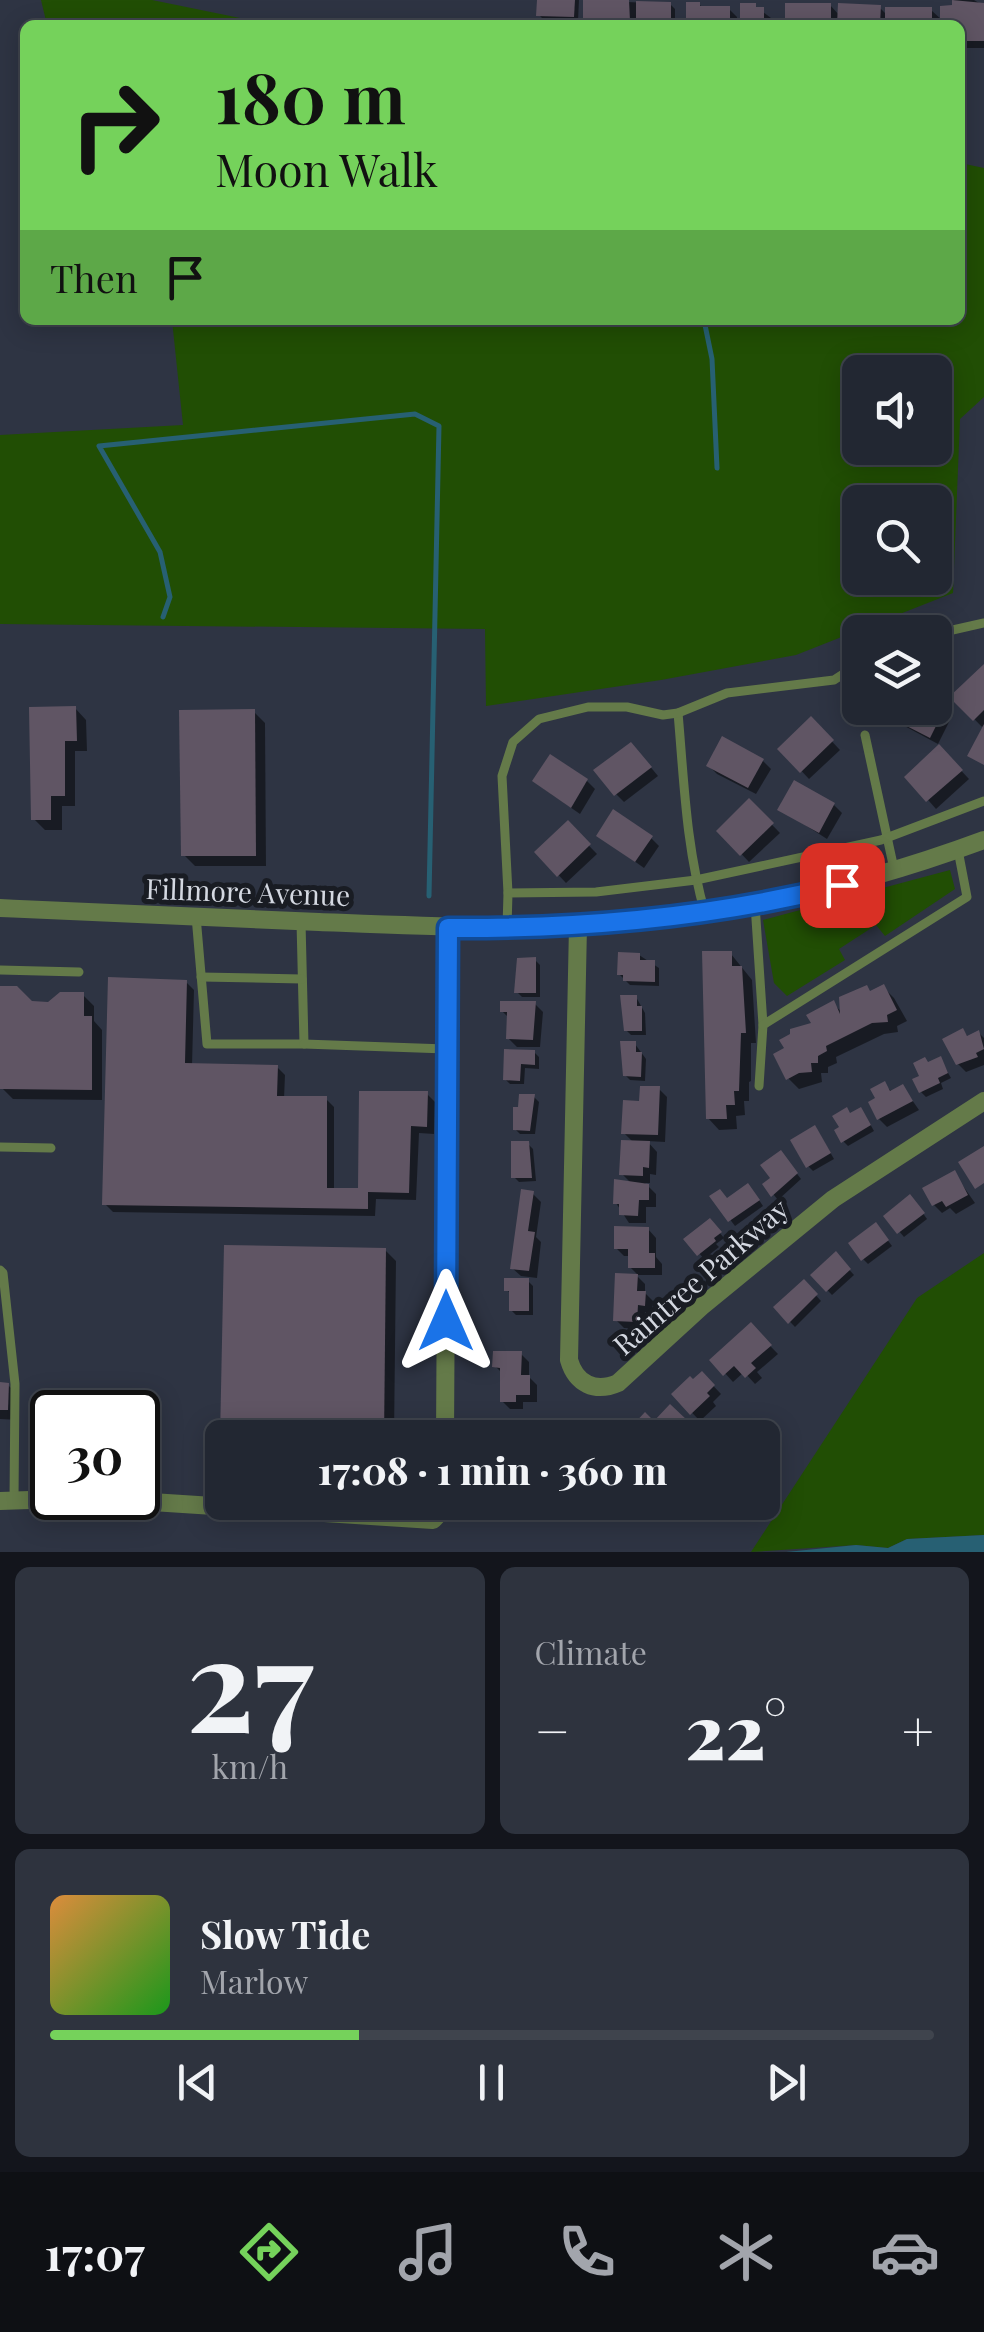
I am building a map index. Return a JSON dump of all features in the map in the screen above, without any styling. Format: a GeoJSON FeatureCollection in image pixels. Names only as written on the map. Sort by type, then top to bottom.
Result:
{"type":"FeatureCollection","features":[{"type":"Feature","properties":{"kind":"street","name":"Fillmore Avenue"},"geometry":{"type":"LineString","coordinates":[[0,908],[448,928],[578,926],[756,904],[894,870],[984,840]]}},
{"type":"Feature","properties":{"kind":"street","name":"Raintree Parkway"},"geometry":{"type":"LineString","coordinates":[[578,926],[569,1360],[572,1372],[586,1385],[608,1387],[618,1383],[701,1306],[834,1199],[984,1101]]}},
{"type":"Feature","properties":{"kind":"street"},"geometry":{"type":"LineString","coordinates":[[446,1420],[448,928]]}},
{"type":"Feature","properties":{"kind":"street"},"geometry":{"type":"LineString","coordinates":[[160,1502],[205,1505]]}},
{"type":"Feature","properties":{"kind":"lane"},"geometry":{"type":"LineString","coordinates":[[952,630],[984,623]]}},
{"type":"Feature","properties":{"kind":"lane"},"geometry":{"type":"LineString","coordinates":[[500,928],[508,893],[502,776],[513,742],[538,720],[588,707],[678,713],[727,693],[834,680],[842,675]]}},
{"type":"Feature","properties":{"kind":"lane"},"geometry":{"type":"LineString","coordinates":[[678,713],[696,880],[706,913]]}},
{"type":"Feature","properties":{"kind":"lane"},"geometry":{"type":"LineString","coordinates":[[866,735],[894,870]]}},
{"type":"Feature","properties":{"kind":"lane"},"geometry":{"type":"LineString","coordinates":[[508,893],[596,892],[696,880],[886,838],[984,801]]}},
{"type":"Feature","properties":{"kind":"lane"},"geometry":{"type":"LineString","coordinates":[[763,1026],[967,898],[958,850]]}},
{"type":"Feature","properties":{"kind":"lane"},"geometry":{"type":"LineString","coordinates":[[756,904],[763,1026],[759,1086]]}},
{"type":"Feature","properties":{"kind":"lane"},"geometry":{"type":"LineString","coordinates":[[196,916],[207,1044],[448,1050]]}},
{"type":"Feature","properties":{"kind":"lane"},"geometry":{"type":"LineString","coordinates":[[300,921],[304,1044]]}},
{"type":"Feature","properties":{"kind":"lane"},"geometry":{"type":"LineString","coordinates":[[0,970],[79,972]]}},
{"type":"Feature","properties":{"kind":"lane"},"geometry":{"type":"LineString","coordinates":[[201,977],[302,979]]}},
{"type":"Feature","properties":{"kind":"lane"},"geometry":{"type":"LineString","coordinates":[[0,1147],[51,1148]]}},
{"type":"Feature","properties":{"kind":"lane"},"geometry":{"type":"LineString","coordinates":[[0,1270],[15,1384],[7,1501]]}},
{"type":"Feature","properties":{"kind":"green space"},"geometry":{"type":"Polygon","coordinates":[[[41,0],[152,0],[250,20],[46,20],[41,0]]]}},
{"type":"Feature","properties":{"kind":"green space"},"geometry":{"type":"Polygon","coordinates":[[[965,164],[984,168],[984,397],[960,419],[953,593],[952,485],[842,485],[842,595],[948,595],[897,615],[842,615],[842,637],[796,655],[486,706],[485,629],[0,624],[0,435],[183,425],[173,325],[965,325],[965,164]]]}},
{"type":"Feature","properties":{"kind":"green space"},"geometry":{"type":"Polygon","coordinates":[[[950,870],[955,889],[885,936],[876,925],[839,949],[845,960],[787,996],[774,983],[763,920],[950,870]]]}},
{"type":"Feature","properties":{"kind":"green space"},"geometry":{"type":"Polygon","coordinates":[[[984,1253],[984,1535],[907,1539],[888,1548],[856,1545],[751,1552],[772,1520],[780,1520],[780,1508],[917,1298],[984,1253]]]}},
{"type":"Feature","properties":{"kind":"water"},"geometry":{"type":"Polygon","coordinates":[[[984,1535],[984,1552],[786,1552],[856,1545],[888,1548],[907,1539],[984,1535]]]}},
{"type":"Feature","properties":{"kind":"building"},"geometry":{"type":"Polygon","coordinates":[[[537,0],[575,0],[574,17],[536,16],[537,0]]]}},
{"type":"Feature","properties":{"kind":"building"},"geometry":{"type":"Polygon","coordinates":[[[583,0],[629,0],[630,20],[583,20],[583,0]]]}},
{"type":"Feature","properties":{"kind":"building"},"geometry":{"type":"Polygon","coordinates":[[[952,0],[984,3],[984,41],[965,41],[965,20],[940,20],[940,6],[952,5],[952,0]]]}},
{"type":"Feature","properties":{"kind":"building"},"geometry":{"type":"Polygon","coordinates":[[[636,1],[671,2],[671,20],[636,20],[636,1]]]}},
{"type":"Feature","properties":{"kind":"building"},"geometry":{"type":"Polygon","coordinates":[[[686,2],[730,6],[730,20],[686,20],[686,2]]]}},
{"type":"Feature","properties":{"kind":"building"},"geometry":{"type":"Polygon","coordinates":[[[740,3],[764,7],[764,20],[740,20],[740,3]]]}},
{"type":"Feature","properties":{"kind":"building"},"geometry":{"type":"Polygon","coordinates":[[[785,3],[831,3],[831,20],[785,20],[785,3]]]}},
{"type":"Feature","properties":{"kind":"building"},"geometry":{"type":"Polygon","coordinates":[[[838,3],[881,5],[880,20],[837,20],[838,3]]]}},
{"type":"Feature","properties":{"kind":"building"},"geometry":{"type":"Polygon","coordinates":[[[885,7],[932,7],[932,20],[885,20],[885,7]]]}},
{"type":"Feature","properties":{"kind":"building"},"geometry":{"type":"Polygon","coordinates":[[[984,664],[984,710],[973,721],[952,700],[952,694],[984,664]]]}},
{"type":"Feature","properties":{"kind":"building"},"geometry":{"type":"Polygon","coordinates":[[[76,706],[77,741],[65,741],[65,796],[51,796],[51,820],[31,820],[29,707],[76,706]]]}},
{"type":"Feature","properties":{"kind":"building"},"geometry":{"type":"Polygon","coordinates":[[[255,709],[256,856],[181,856],[179,710],[255,709]]]}},
{"type":"Feature","properties":{"kind":"building"},"geometry":{"type":"Polygon","coordinates":[[[811,716],[834,740],[800,773],[777,749],[811,716]]]}},
{"type":"Feature","properties":{"kind":"building"},"geometry":{"type":"Polygon","coordinates":[[[984,724],[984,765],[967,756],[984,724]]]}},
{"type":"Feature","properties":{"kind":"building"},"geometry":{"type":"Polygon","coordinates":[[[905,725],[936,725],[930,738],[905,725]]]}},
{"type":"Feature","properties":{"kind":"building"},"geometry":{"type":"Polygon","coordinates":[[[722,736],[764,759],[748,788],[706,766],[722,736]]]}},
{"type":"Feature","properties":{"kind":"building"},"geometry":{"type":"Polygon","coordinates":[[[631,742],[652,767],[614,796],[593,770],[631,742]]]}},
{"type":"Feature","properties":{"kind":"building"},"geometry":{"type":"Polygon","coordinates":[[[939,744],[963,770],[926,802],[904,777],[939,744]]]}},
{"type":"Feature","properties":{"kind":"building"},"geometry":{"type":"Polygon","coordinates":[[[550,754],[588,779],[571,808],[532,781],[550,754]]]}},
{"type":"Feature","properties":{"kind":"building"},"geometry":{"type":"Polygon","coordinates":[[[794,780],[835,803],[819,833],[777,810],[794,780]]]}},
{"type":"Feature","properties":{"kind":"building"},"geometry":{"type":"Polygon","coordinates":[[[749,798],[774,823],[740,856],[716,831],[749,798]]]}},
{"type":"Feature","properties":{"kind":"building"},"geometry":{"type":"Polygon","coordinates":[[[613,809],[653,836],[635,862],[596,836],[613,809]]]}},
{"type":"Feature","properties":{"kind":"building"},"geometry":{"type":"Polygon","coordinates":[[[568,820],[591,844],[557,877],[534,852],[568,820]]]}},
{"type":"Feature","properties":{"kind":"building"},"geometry":{"type":"Polygon","coordinates":[[[702,951],[732,951],[732,966],[742,966],[746,1033],[741,1033],[739,1091],[734,1091],[735,1105],[726,1105],[727,1119],[706,1119],[702,951]]]}},
{"type":"Feature","properties":{"kind":"building"},"geometry":{"type":"Polygon","coordinates":[[[618,952],[640,953],[640,960],[655,960],[655,982],[623,981],[623,975],[617,975],[618,952]]]}},
{"type":"Feature","properties":{"kind":"building"},"geometry":{"type":"Polygon","coordinates":[[[536,957],[536,993],[514,993],[517,958],[536,957]]]}},
{"type":"Feature","properties":{"kind":"building"},"geometry":{"type":"Polygon","coordinates":[[[108,977],[187,980],[185,1063],[278,1065],[277,1096],[327,1096],[327,1188],[358,1188],[359,1091],[428,1091],[427,1127],[411,1126],[409,1193],[368,1192],[368,1209],[102,1205],[108,977]]]}},
{"type":"Feature","properties":{"kind":"building"},"geometry":{"type":"Polygon","coordinates":[[[884,984],[897,1010],[887,1015],[888,1022],[872,1023],[826,1046],[827,1051],[818,1056],[818,1063],[811,1063],[812,1072],[786,1080],[773,1054],[784,1048],[779,1040],[790,1034],[790,1029],[811,1023],[806,1015],[834,1000],[840,1014],[839,997],[867,985],[870,991],[884,984]]]}},
{"type":"Feature","properties":{"kind":"building"},"geometry":{"type":"Polygon","coordinates":[[[0,986],[17,986],[32,1001],[48,1002],[60,992],[84,992],[84,1016],[92,1016],[92,1090],[0,1089],[0,986]]]}},
{"type":"Feature","properties":{"kind":"building"},"geometry":{"type":"Polygon","coordinates":[[[620,995],[637,995],[637,1006],[642,1006],[642,1031],[624,1031],[620,995]]]}},
{"type":"Feature","properties":{"kind":"building"},"geometry":{"type":"Polygon","coordinates":[[[500,1001],[536,1001],[533,1040],[506,1039],[507,1012],[500,1012],[500,1001]]]}},
{"type":"Feature","properties":{"kind":"building"},"geometry":{"type":"Polygon","coordinates":[[[963,1028],[967,1036],[979,1030],[984,1049],[976,1053],[978,1057],[956,1065],[942,1039],[963,1028]]]}},
{"type":"Feature","properties":{"kind":"building"},"geometry":{"type":"Polygon","coordinates":[[[620,1041],[636,1041],[636,1052],[642,1052],[641,1077],[623,1076],[620,1041]]]}},
{"type":"Feature","properties":{"kind":"building"},"geometry":{"type":"Polygon","coordinates":[[[504,1049],[535,1050],[535,1065],[521,1064],[520,1081],[503,1080],[504,1049]]]}},
{"type":"Feature","properties":{"kind":"building"},"geometry":{"type":"Polygon","coordinates":[[[941,1056],[948,1073],[938,1078],[940,1083],[919,1093],[912,1079],[919,1076],[913,1063],[941,1056]]]}},
{"type":"Feature","properties":{"kind":"building"},"geometry":{"type":"Polygon","coordinates":[[[885,1081],[890,1091],[903,1084],[913,1101],[877,1120],[868,1102],[875,1098],[870,1089],[885,1081]]]}},
{"type":"Feature","properties":{"kind":"building"},"geometry":{"type":"Polygon","coordinates":[[[640,1086],[660,1086],[658,1135],[621,1134],[623,1100],[639,1101],[640,1086]]]}},
{"type":"Feature","properties":{"kind":"building"},"geometry":{"type":"Polygon","coordinates":[[[519,1094],[535,1094],[530,1131],[513,1130],[513,1107],[518,1107],[519,1094]]]}},
{"type":"Feature","properties":{"kind":"building"},"geometry":{"type":"Polygon","coordinates":[[[847,1107],[850,1113],[861,1107],[871,1125],[841,1143],[834,1130],[839,1127],[832,1116],[847,1107]]]}},
{"type":"Feature","properties":{"kind":"building"},"geometry":{"type":"Polygon","coordinates":[[[815,1125],[831,1153],[806,1168],[790,1140],[815,1125]]]}},
{"type":"Feature","properties":{"kind":"building"},"geometry":{"type":"Polygon","coordinates":[[[621,1140],[650,1141],[649,1168],[643,1167],[643,1176],[619,1175],[621,1140]]]}},
{"type":"Feature","properties":{"kind":"building"},"geometry":{"type":"Polygon","coordinates":[[[511,1141],[529,1141],[532,1178],[511,1178],[511,1141]]]}},
{"type":"Feature","properties":{"kind":"building"},"geometry":{"type":"Polygon","coordinates":[[[984,1146],[984,1183],[975,1189],[958,1162],[984,1146]]]}},
{"type":"Feature","properties":{"kind":"building"},"geometry":{"type":"Polygon","coordinates":[[[781,1150],[798,1173],[771,1197],[762,1184],[770,1178],[760,1165],[781,1150]]]}},
{"type":"Feature","properties":{"kind":"building"},"geometry":{"type":"Polygon","coordinates":[[[955,1170],[968,1195],[946,1207],[942,1201],[932,1206],[922,1188],[955,1170]]]}},
{"type":"Feature","properties":{"kind":"building"},"geometry":{"type":"Polygon","coordinates":[[[614,1179],[649,1184],[649,1200],[639,1200],[638,1216],[619,1215],[619,1204],[613,1204],[614,1179]]]}},
{"type":"Feature","properties":{"kind":"building"},"geometry":{"type":"Polygon","coordinates":[[[748,1183],[760,1200],[728,1222],[709,1196],[720,1189],[727,1198],[748,1183]]]}},
{"type":"Feature","properties":{"kind":"building"},"geometry":{"type":"Polygon","coordinates":[[[521,1189],[534,1191],[528,1231],[535,1232],[529,1271],[510,1269],[521,1189]]]}},
{"type":"Feature","properties":{"kind":"building"},"geometry":{"type":"Polygon","coordinates":[[[910,1194],[925,1213],[897,1234],[883,1216],[910,1194]]]}},
{"type":"Feature","properties":{"kind":"building"},"geometry":{"type":"Polygon","coordinates":[[[710,1218],[722,1232],[697,1256],[683,1239],[710,1218]]]}},
{"type":"Feature","properties":{"kind":"building"},"geometry":{"type":"Polygon","coordinates":[[[876,1222],[889,1240],[861,1261],[848,1243],[876,1222]]]}},
{"type":"Feature","properties":{"kind":"building"},"geometry":{"type":"Polygon","coordinates":[[[614,1226],[649,1227],[649,1253],[655,1253],[655,1268],[628,1268],[628,1249],[614,1249],[614,1226]]]}},
{"type":"Feature","properties":{"kind":"building"},"geometry":{"type":"Polygon","coordinates":[[[224,1245],[386,1248],[384,1420],[220,1420],[224,1245]]]}},
{"type":"Feature","properties":{"kind":"building"},"geometry":{"type":"Polygon","coordinates":[[[836,1251],[851,1269],[826,1292],[810,1275],[836,1251]]]}},
{"type":"Feature","properties":{"kind":"building"},"geometry":{"type":"Polygon","coordinates":[[[615,1273],[638,1274],[637,1291],[646,1291],[645,1306],[638,1305],[637,1322],[613,1321],[615,1273]]]}},
{"type":"Feature","properties":{"kind":"building"},"geometry":{"type":"Polygon","coordinates":[[[504,1278],[529,1278],[529,1311],[509,1311],[504,1278]]]}},
{"type":"Feature","properties":{"kind":"building"},"geometry":{"type":"Polygon","coordinates":[[[804,1279],[818,1294],[788,1324],[773,1307],[804,1279]]]}},
{"type":"Feature","properties":{"kind":"building"},"geometry":{"type":"Polygon","coordinates":[[[751,1322],[772,1345],[751,1363],[756,1368],[745,1378],[734,1366],[723,1376],[709,1360],[751,1322]]]}},
{"type":"Feature","properties":{"kind":"building"},"geometry":{"type":"Polygon","coordinates":[[[493,1351],[522,1351],[521,1375],[530,1375],[530,1395],[516,1395],[516,1402],[500,1402],[500,1368],[492,1367],[493,1351]]]}},
{"type":"Feature","properties":{"kind":"building"},"geometry":{"type":"Polygon","coordinates":[[[702,1371],[715,1385],[707,1393],[710,1396],[690,1415],[671,1394],[690,1376],[693,1379],[702,1371]]]}},
{"type":"Feature","properties":{"kind":"building"},"geometry":{"type":"Polygon","coordinates":[[[0,1382],[9,1383],[8,1410],[0,1410],[0,1382]]]}},
{"type":"Feature","properties":{"kind":"building"},"geometry":{"type":"Polygon","coordinates":[[[670,1404],[687,1420],[655,1420],[670,1404]]]}},
{"type":"Feature","properties":{"kind":"waterway"},"geometry":{"type":"LineString","coordinates":[[705,325],[712,359],[717,468]]}},
{"type":"Feature","properties":{"kind":"waterway"},"geometry":{"type":"LineString","coordinates":[[163,617],[170,597],[160,552],[99,446],[415,414],[439,426],[429,896]]}},
{"type":"Feature","properties":{"kind":"route"},"geometry":{"type":"LineString","coordinates":[[446,1321],[448,928],[544,928],[675,917],[842,885]]}}]}
